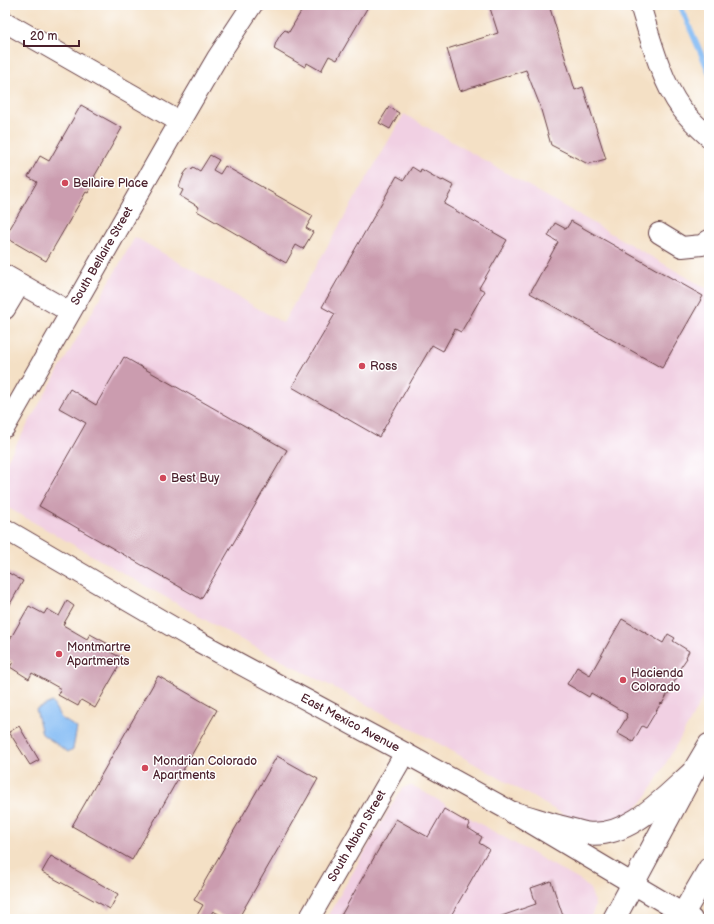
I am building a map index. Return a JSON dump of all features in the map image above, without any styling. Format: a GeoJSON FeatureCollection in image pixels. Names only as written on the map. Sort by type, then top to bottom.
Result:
{"type":"FeatureCollection","features":[{"type":"Feature","properties":{"kind":"main road"},"geometry":{"type":"LineString","coordinates":[[614,919],[709,745]]}},
{"type":"Feature","properties":{"kind":"main road"},"geometry":{"type":"LineString","coordinates":[[514,813],[585,833],[598,834],[624,827],[636,820],[649,811],[693,772]]}},
{"type":"Feature","properties":{"kind":"main road"},"geometry":{"type":"LineString","coordinates":[[685,917],[709,868]]}},
{"type":"Feature","properties":{"kind":"street","name":"South Bellaire Street"},"geometry":{"type":"LineString","coordinates":[[8,414],[70,312],[217,58],[252,5]]}},
{"type":"Feature","properties":{"kind":"street"},"geometry":{"type":"LineString","coordinates":[[640,5],[650,38],[674,97],[695,124],[709,137]]}},
{"type":"Feature","properties":{"kind":"street"},"geometry":{"type":"LineString","coordinates":[[5,22],[180,122]]}},
{"type":"Feature","properties":{"kind":"street"},"geometry":{"type":"LineString","coordinates":[[658,233],[682,247],[702,245],[709,240]]}},
{"type":"Feature","properties":{"kind":"street"},"geometry":{"type":"LineString","coordinates":[[5,309],[12,280],[70,312]]}},
{"type":"Feature","properties":{"kind":"street","name":"East Mexico Avenue"},"geometry":{"type":"LineString","coordinates":[[5,529],[190,637],[514,813],[685,917]]}},
{"type":"Feature","properties":{"kind":"street","name":"South Albion Street"},"geometry":{"type":"LineString","coordinates":[[309,919],[405,753]]}},
{"type":"Feature","properties":{"kind":"shaded area"},"geometry":{"type":"Polygon","coordinates":[[[404,114],[709,290],[709,686],[648,794],[641,803],[627,816],[597,825],[573,820],[438,743],[232,635],[5,506],[5,464],[135,237],[283,323],[404,114]]]}},
{"type":"Feature","properties":{"kind":"shaded area"},"geometry":{"type":"Polygon","coordinates":[[[408,786],[417,788],[581,881],[590,889],[595,905],[590,919],[326,919],[398,794],[403,788],[408,786]]]}},
{"type":"Feature","properties":{"kind":"water"},"geometry":{"type":"Polygon","coordinates":[[[52,702],[61,718],[77,728],[73,749],[68,752],[42,734],[36,709],[52,702]]]}},
{"type":"Feature","properties":{"kind":"building"},"geometry":{"type":"Polygon","coordinates":[[[305,5],[369,5],[337,60],[329,56],[321,71],[307,63],[305,67],[274,49],[281,34],[285,30],[289,32],[305,5]]]}},
{"type":"Feature","properties":{"kind":"building"},"geometry":{"type":"Polygon","coordinates":[[[489,5],[549,5],[575,90],[583,87],[606,159],[588,164],[551,145],[539,103],[526,70],[460,91],[447,49],[498,33],[489,5]]]}},
{"type":"Feature","properties":{"kind":"building","name":"Bellaire Place"},"geometry":{"type":"Polygon","coordinates":[[[81,105],[122,128],[94,177],[96,178],[88,193],[86,192],[46,261],[5,237],[37,182],[28,177],[40,156],[49,161],[81,105]]]}},
{"type":"Feature","properties":{"kind":"building"},"geometry":{"type":"Polygon","coordinates":[[[389,107],[399,113],[390,129],[379,123],[389,107]]]}},
{"type":"Feature","properties":{"kind":"building"},"geometry":{"type":"Polygon","coordinates":[[[210,155],[219,160],[213,170],[220,174],[225,166],[313,216],[306,228],[313,232],[303,249],[296,245],[286,263],[197,211],[199,207],[180,196],[183,190],[179,188],[184,174],[190,168],[192,170],[193,167],[200,171],[210,155]]]}},
{"type":"Feature","properties":{"kind":"building"},"geometry":{"type":"Polygon","coordinates":[[[412,167],[420,172],[421,169],[454,186],[444,204],[507,240],[479,288],[485,291],[461,332],[455,329],[443,351],[432,345],[379,437],[292,387],[335,314],[322,307],[397,176],[404,180],[412,167]]]}},
{"type":"Feature","properties":{"kind":"building"},"geometry":{"type":"Polygon","coordinates":[[[571,221],[703,296],[662,368],[530,293],[558,242],[548,236],[555,223],[566,229],[571,221]]]}},
{"type":"Feature","properties":{"kind":"building","name":"Best Buy"},"geometry":{"type":"Polygon","coordinates":[[[124,357],[287,450],[201,599],[39,506],[86,423],[59,408],[70,389],[96,405],[124,357]]]}},
{"type":"Feature","properties":{"kind":"building"},"geometry":{"type":"Polygon","coordinates":[[[5,571],[23,581],[5,613],[5,571]]]}},
{"type":"Feature","properties":{"kind":"building","name":"Montmartre Apartments"},"geometry":{"type":"Polygon","coordinates":[[[67,601],[74,606],[63,625],[87,639],[90,634],[110,645],[107,650],[123,659],[95,708],[81,700],[78,706],[58,695],[61,689],[32,673],[29,679],[10,667],[13,662],[5,657],[5,648],[29,606],[44,614],[47,609],[59,616],[67,601]]]}},
{"type":"Feature","properties":{"kind":"building","name":"Hacienda Colorado"},"geometry":{"type":"Polygon","coordinates":[[[622,619],[663,643],[668,634],[675,638],[673,641],[689,651],[686,657],[687,658],[678,671],[680,672],[662,704],[661,703],[646,728],[642,726],[633,742],[617,733],[627,717],[627,714],[591,693],[589,697],[567,684],[577,667],[590,675],[622,619]]]}},
{"type":"Feature","properties":{"kind":"building","name":"Mondrian Colorado Apartments"},"geometry":{"type":"Polygon","coordinates":[[[158,676],[217,710],[132,860],[72,826],[158,676]]]}},
{"type":"Feature","properties":{"kind":"building"},"geometry":{"type":"Polygon","coordinates":[[[19,726],[39,760],[30,765],[9,732],[19,726]]]}},
{"type":"Feature","properties":{"kind":"building"},"geometry":{"type":"Polygon","coordinates":[[[277,756],[318,779],[238,919],[228,919],[213,911],[208,919],[199,919],[196,917],[203,905],[194,900],[277,756]]]}},
{"type":"Feature","properties":{"kind":"building"},"geometry":{"type":"Polygon","coordinates":[[[444,809],[470,824],[468,828],[482,837],[479,843],[489,849],[449,919],[339,919],[396,819],[428,837],[444,809]]]}},
{"type":"Feature","properties":{"kind":"building"},"geometry":{"type":"Polygon","coordinates":[[[51,856],[118,894],[110,909],[42,872],[51,856]]]}},
{"type":"Feature","properties":{"kind":"building"},"geometry":{"type":"Polygon","coordinates":[[[551,881],[564,919],[493,919],[536,904],[531,888],[551,881]]]}},
{"type":"Feature","properties":{"kind":"waterway"},"geometry":{"type":"LineString","coordinates":[[680,5],[709,72]]}},
{"type":"Feature","properties":{"kind":"place","name":"Bellaire Place"},"geometry":{"type":"Point","coordinates":[65,183]}},
{"type":"Feature","properties":{"kind":"place","name":"Ross"},"geometry":{"type":"Point","coordinates":[362,366]}},
{"type":"Feature","properties":{"kind":"place","name":"Best Buy"},"geometry":{"type":"Point","coordinates":[163,478]}},
{"type":"Feature","properties":{"kind":"place","name":"Montmartre Apartments"},"geometry":{"type":"Point","coordinates":[59,654]}},
{"type":"Feature","properties":{"kind":"place","name":"Hacienda Colorado"},"geometry":{"type":"Point","coordinates":[623,680]}},
{"type":"Feature","properties":{"kind":"place","name":"Mondrian Colorado Apartments"},"geometry":{"type":"Point","coordinates":[145,768]}}]}
